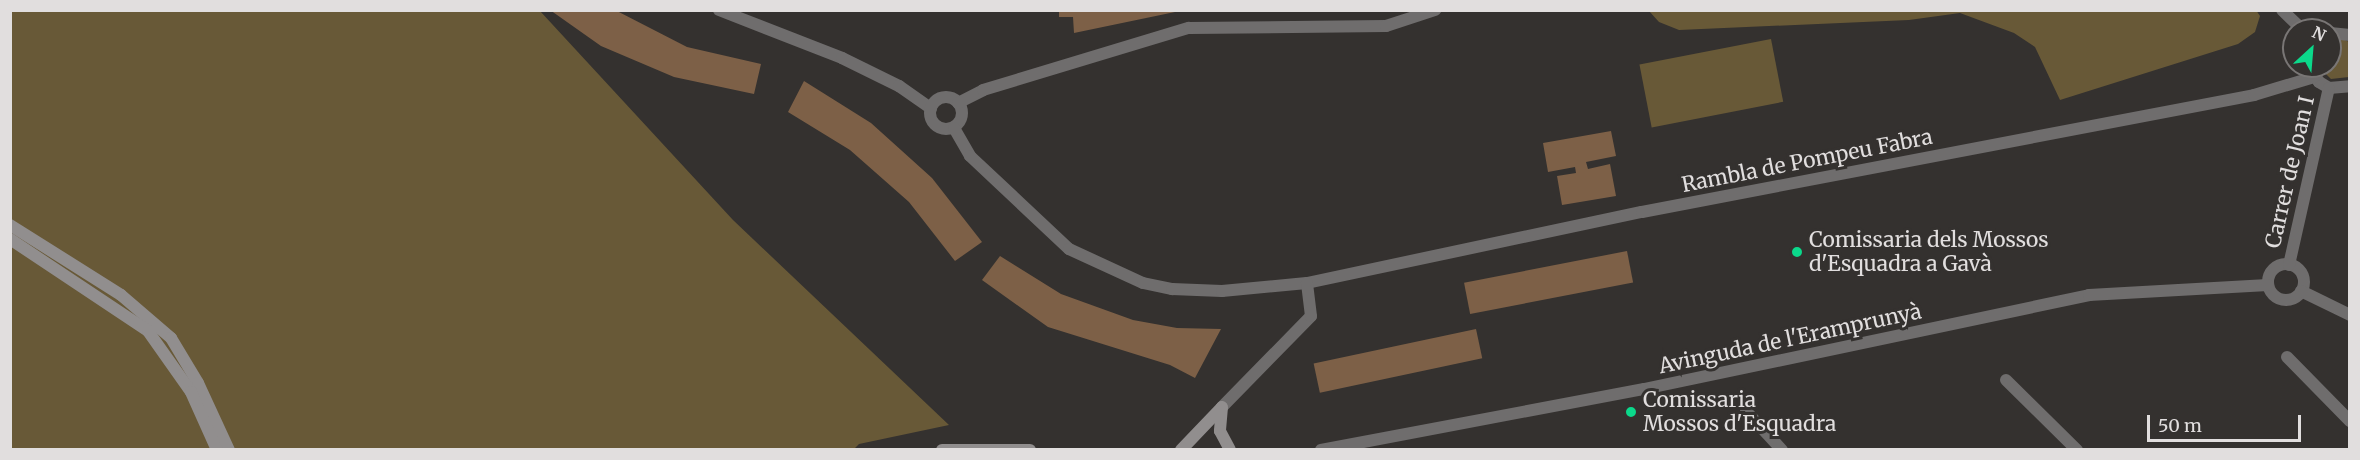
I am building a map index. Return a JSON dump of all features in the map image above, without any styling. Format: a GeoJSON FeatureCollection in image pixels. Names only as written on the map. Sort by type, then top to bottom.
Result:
{"type":"FeatureCollection","features":[{"type":"Feature","properties":{"kind":"main road"},"geometry":{"type":"LineString","coordinates":[[10,225],[121,295],[171,338],[198,383],[229,450]]}},
{"type":"Feature","properties":{"kind":"main road"},"geometry":{"type":"LineString","coordinates":[[10,239],[148,331],[191,392],[217,450]]}},
{"type":"Feature","properties":{"kind":"main road"},"geometry":{"type":"LineString","coordinates":[[1181,450],[1222,407]]}},
{"type":"Feature","properties":{"kind":"main road"},"geometry":{"type":"LineString","coordinates":[[1222,407],[1220,431],[1230,450]]}},
{"type":"Feature","properties":{"kind":"main road"},"geometry":{"type":"LineString","coordinates":[[942,450],[1030,450]]}},
{"type":"Feature","properties":{"kind":"street"},"geometry":{"type":"LineString","coordinates":[[719,10],[842,58],[899,86],[931,108],[935,126],[954,128],[963,116],[958,103],[945,97],[931,108]]}},
{"type":"Feature","properties":{"kind":"street"},"geometry":{"type":"LineString","coordinates":[[958,103],[983,90],[1189,28],[1386,26],[1435,10]]}},
{"type":"Feature","properties":{"kind":"street","name":"Rambla de Pompeu Fabra"},"geometry":{"type":"LineString","coordinates":[[954,128],[970,156],[1039,225],[1069,249],[1121,275],[1143,283],[1182,290],[1221,291],[1307,283],[1642,212],[2254,95],[2295,78]]}},
{"type":"Feature","properties":{"kind":"street"},"geometry":{"type":"LineString","coordinates":[[2319,78],[2329,88],[2349,86]]}},
{"type":"Feature","properties":{"kind":"street","name":"Carrer de Joan I"},"geometry":{"type":"LineString","coordinates":[[2289,265],[2329,88]]}},
{"type":"Feature","properties":{"kind":"street"},"geometry":{"type":"LineString","coordinates":[[2289,265],[2302,275],[2301,291],[2294,298],[2282,300],[2272,293],[2268,285],[2275,268],[2289,265]]}},
{"type":"Feature","properties":{"kind":"street"},"geometry":{"type":"LineString","coordinates":[[1222,407],[1311,316],[1307,283]]}},
{"type":"Feature","properties":{"kind":"street","name":"Avinguda de l'Eramprunyà"},"geometry":{"type":"LineString","coordinates":[[1321,450],[1637,390],[2090,295],[2268,285]]}},
{"type":"Feature","properties":{"kind":"street"},"geometry":{"type":"LineString","coordinates":[[2301,291],[2349,315]]}},
{"type":"Feature","properties":{"kind":"street"},"geometry":{"type":"LineString","coordinates":[[2287,357],[2349,421]]}},
{"type":"Feature","properties":{"kind":"street"},"geometry":{"type":"LineString","coordinates":[[2006,380],[2077,450]]}},
{"type":"Feature","properties":{"kind":"street"},"geometry":{"type":"LineString","coordinates":[[1746,411],[1782,450]]}},
{"type":"Feature","properties":{"kind":"shaded area"},"geometry":{"type":"Polygon","coordinates":[[[2256,10],[2260,16],[2255,32],[2238,44],[2060,100],[2035,47],[2014,33],[1960,13],[1909,20],[1679,30],[1659,22],[1649,11],[2256,10]]]}},
{"type":"Feature","properties":{"kind":"shaded area"},"geometry":{"type":"Polygon","coordinates":[[[10,11],[540,11],[733,220],[949,425],[859,444],[853,450],[11,449],[10,11]]]}},
{"type":"Feature","properties":{"kind":"shaded area"},"geometry":{"type":"Polygon","coordinates":[[[1771,39],[1783,102],[1652,127],[1639,65],[1771,39]]]}},
{"type":"Feature","properties":{"kind":"shaded area"},"geometry":{"type":"Polygon","coordinates":[[[2342,39],[2349,42],[2349,77],[2342,78],[2342,39]]]}},
{"type":"Feature","properties":{"kind":"building"},"geometry":{"type":"Polygon","coordinates":[[[550,10],[615,10],[687,47],[761,64],[754,94],[674,77],[601,46],[550,10]]]}},
{"type":"Feature","properties":{"kind":"building"},"geometry":{"type":"Polygon","coordinates":[[[1059,10],[1175,10],[1175,12],[1074,33],[1073,17],[1059,17],[1059,10]]]}},
{"type":"Feature","properties":{"kind":"building"},"geometry":{"type":"Polygon","coordinates":[[[804,81],[871,123],[932,178],[982,242],[955,261],[909,202],[850,150],[788,112],[804,81]]]}},
{"type":"Feature","properties":{"kind":"building"},"geometry":{"type":"Polygon","coordinates":[[[1611,131],[1616,156],[1586,162],[1588,169],[1610,164],[1616,196],[1562,205],[1557,176],[1576,173],[1575,167],[1548,172],[1543,143],[1611,131]]]}},
{"type":"Feature","properties":{"kind":"building"},"geometry":{"type":"Polygon","coordinates":[[[1627,251],[1633,282],[1470,314],[1464,283],[1627,251]]]}},
{"type":"Feature","properties":{"kind":"building"},"geometry":{"type":"Polygon","coordinates":[[[1000,256],[1061,294],[1133,320],[1177,328],[1221,329],[1195,378],[1170,365],[1048,327],[982,280],[1000,256]]]}},
{"type":"Feature","properties":{"kind":"building"},"geometry":{"type":"Polygon","coordinates":[[[1476,329],[1482,358],[1320,393],[1314,364],[1476,329]]]}},
{"type":"Feature","properties":{"kind":"place","name":"Comissaria dels Mossos d'Esquadra a Gavà"},"geometry":{"type":"Point","coordinates":[1797,252]}},
{"type":"Feature","properties":{"kind":"place","name":"Comissaria Mossos d'Esquadra"},"geometry":{"type":"Point","coordinates":[1631,412]}}]}
